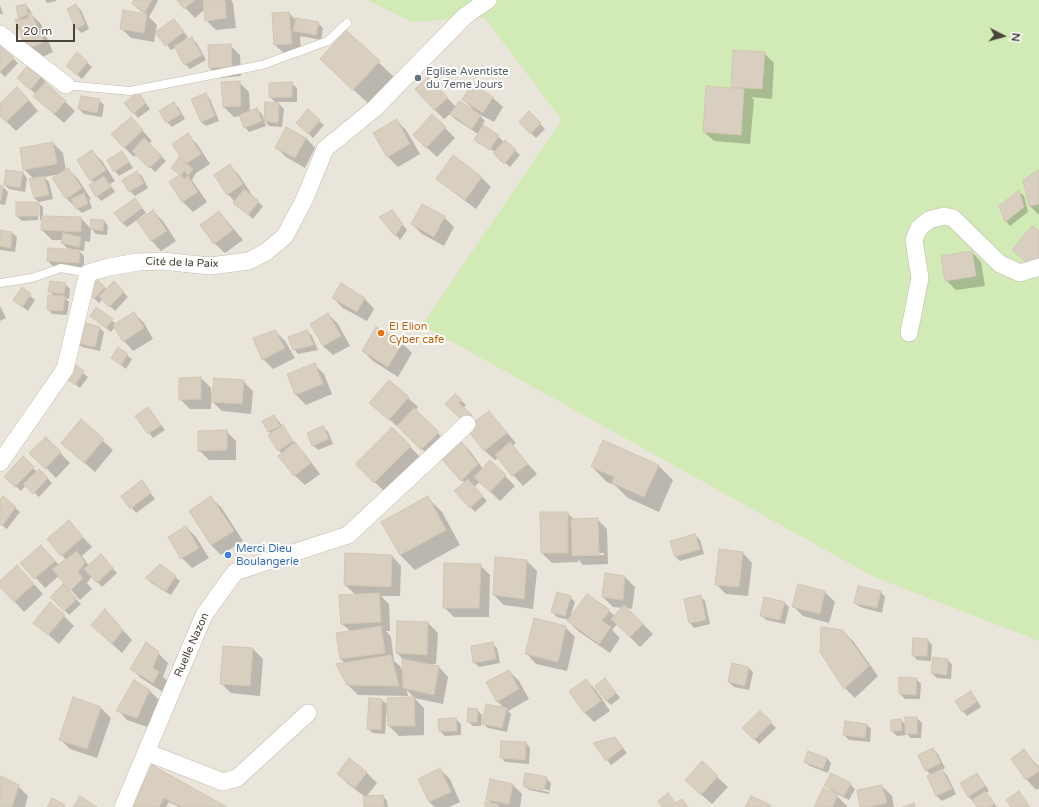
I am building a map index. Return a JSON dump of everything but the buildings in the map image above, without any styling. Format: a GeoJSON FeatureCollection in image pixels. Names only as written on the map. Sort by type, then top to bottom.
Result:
{"type":"FeatureCollection","features":[{"type":"Feature","properties":{"kind":"street","name":"Cité de la Paix"},"geometry":{"type":"LineString","coordinates":[[88,273],[108,266],[138,262],[162,261],[210,266],[249,261],[266,252],[285,236],[306,198],[325,149],[374,108],[465,16],[488,0]]}},
{"type":"Feature","properties":{"kind":"street"},"geometry":{"type":"LineString","coordinates":[[0,34],[66,85]]}},
{"type":"Feature","properties":{"kind":"street"},"geometry":{"type":"LineString","coordinates":[[909,333],[920,278],[914,240],[919,228],[929,220],[944,216],[953,218],[1000,264],[1020,273],[1039,268]]}},
{"type":"Feature","properties":{"kind":"street"},"geometry":{"type":"LineString","coordinates":[[0,463],[66,368],[88,273]]}},
{"type":"Feature","properties":{"kind":"street","name":"Ruelle Nazon"},"geometry":{"type":"LineString","coordinates":[[123,807],[204,615],[235,572],[348,535],[468,424]]}},
{"type":"Feature","properties":{"kind":"street"},"geometry":{"type":"LineString","coordinates":[[146,752],[223,782],[236,778],[308,713]]}},
{"type":"Feature","properties":{"kind":"lane"},"geometry":{"type":"LineString","coordinates":[[66,85],[130,91],[262,65],[328,41],[347,23]]}},
{"type":"Feature","properties":{"kind":"lane"},"geometry":{"type":"LineString","coordinates":[[0,283],[32,278],[61,268],[88,273]]}},
{"type":"Feature","properties":{"kind":"shaded area"},"geometry":{"type":"Polygon","coordinates":[[[0,0],[1039,0],[1039,807],[0,807],[0,0]]]}},
{"type":"Feature","properties":{"kind":"green space"},"geometry":{"type":"Polygon","coordinates":[[[367,0],[1039,0],[1039,641],[874,577],[422,325],[562,120],[484,17],[412,22],[367,0]]]}},
{"type":"Feature","properties":{"kind":"place","name":"Eglise Aventiste du 7eme Jours"},"geometry":{"type":"Point","coordinates":[418,78]}},
{"type":"Feature","properties":{"kind":"place","name":"El Elion Cyber cafe"},"geometry":{"type":"Point","coordinates":[381,333]}},
{"type":"Feature","properties":{"kind":"place","name":"Merci Dieu Boulangerie"},"geometry":{"type":"Point","coordinates":[228,555]}}]}
